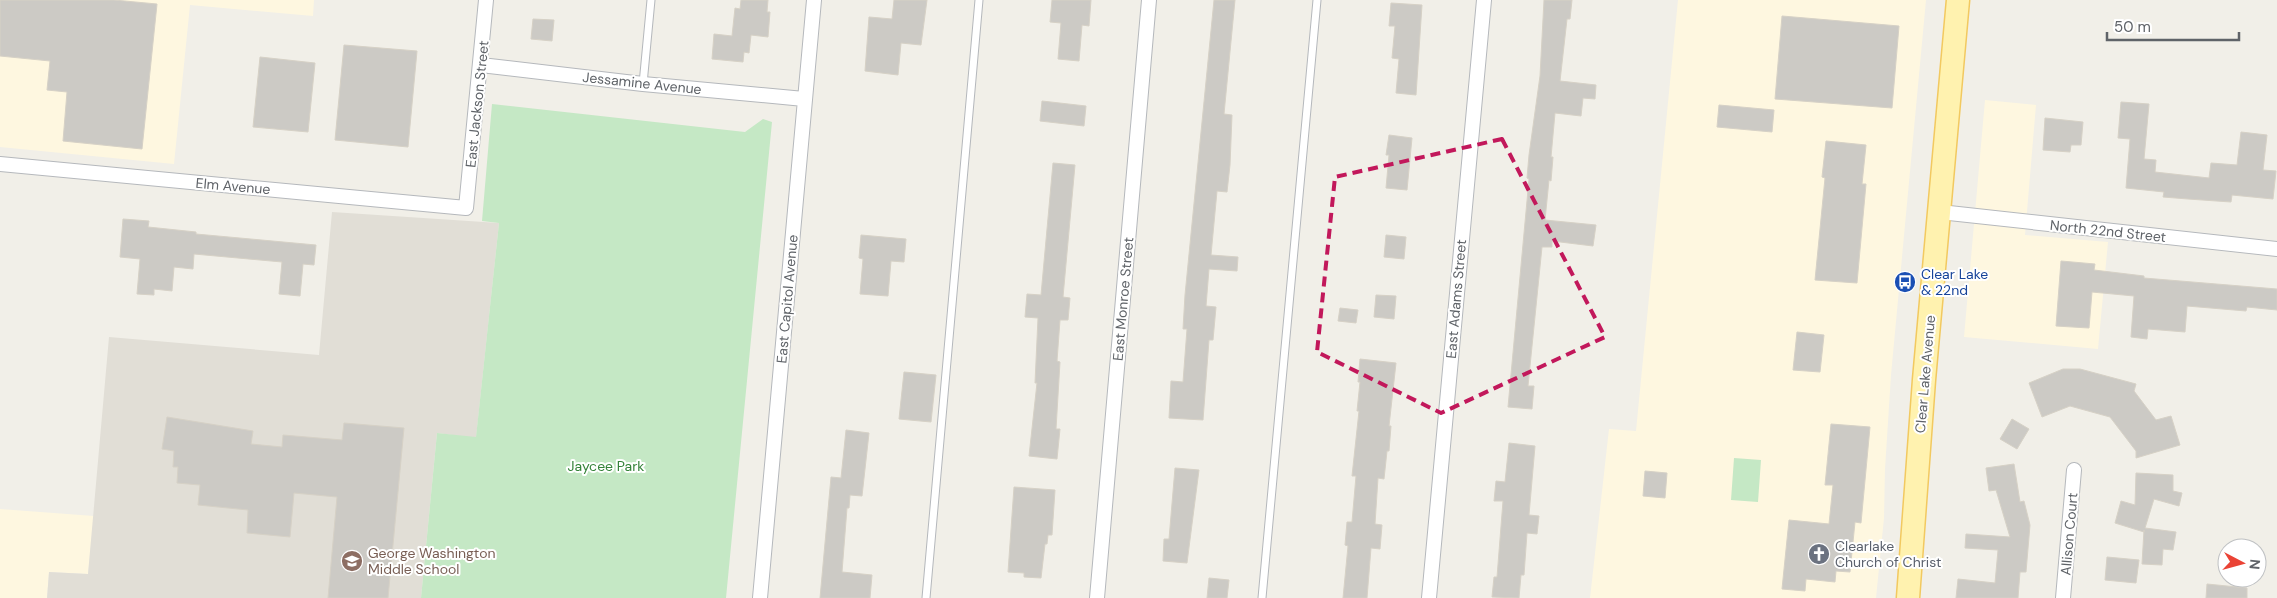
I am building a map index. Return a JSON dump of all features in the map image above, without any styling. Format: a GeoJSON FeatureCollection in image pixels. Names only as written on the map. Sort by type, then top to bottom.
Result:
{"type":"FeatureCollection","features":[{"type":"Feature","properties":{"kind":"main road","name":"Clear Lake Avenue"},"geometry":{"type":"LineString","coordinates":[[1908,598],[1924,380],[1958,0]]}},
{"type":"Feature","properties":{"kind":"street","name":"East Jackson Street"},"geometry":{"type":"LineString","coordinates":[[466,208],[486,0]]}},
{"type":"Feature","properties":{"kind":"street","name":"East Capitol Avenue"},"geometry":{"type":"LineString","coordinates":[[760,598],[814,0]]}},
{"type":"Feature","properties":{"kind":"street","name":"East Monroe Street"},"geometry":{"type":"LineString","coordinates":[[1097,598],[1149,0]]}},
{"type":"Feature","properties":{"kind":"street","name":"East Adams Street"},"geometry":{"type":"LineString","coordinates":[[1429,598],[1484,0]]}},
{"type":"Feature","properties":{"kind":"street","name":"Jessamine Avenue"},"geometry":{"type":"LineString","coordinates":[[480,65],[643,84],[804,99]]}},
{"type":"Feature","properties":{"kind":"street","name":"Elm Avenue"},"geometry":{"type":"LineString","coordinates":[[0,164],[466,208]]}},
{"type":"Feature","properties":{"kind":"street","name":"North 22nd Street"},"geometry":{"type":"LineString","coordinates":[[1940,212],[2277,249]]}},
{"type":"Feature","properties":{"kind":"street","name":"Allison Court"},"geometry":{"type":"LineString","coordinates":[[2063,598],[2074,470]]}},
{"type":"Feature","properties":{"kind":"lane"},"geometry":{"type":"LineString","coordinates":[[643,84],[651,0]]}},
{"type":"Feature","properties":{"kind":"lane"},"geometry":{"type":"LineString","coordinates":[[926,598],[979,0]]}},
{"type":"Feature","properties":{"kind":"lane"},"geometry":{"type":"LineString","coordinates":[[1262,598],[1317,0]]}},
{"type":"Feature","properties":{"kind":"highlighted area"},"geometry":{"type":"Polygon","coordinates":[[[1502,139],[1605,337],[1441,413],[1317,352],[1335,177],[1502,139]]]}},
{"type":"Feature","properties":{"kind":"shaded area"},"geometry":{"type":"Polygon","coordinates":[[[0,0],[314,0],[313,16],[190,5],[174,164],[0,147],[0,0]]]}},
{"type":"Feature","properties":{"kind":"shaded area"},"geometry":{"type":"Polygon","coordinates":[[[1678,0],[1926,0],[1891,375],[1884,518],[1876,598],[1590,598],[1609,429],[1636,431],[1678,0]]]}},
{"type":"Feature","properties":{"kind":"shaded area"},"geometry":{"type":"Polygon","coordinates":[[[1985,100],[2036,105],[2025,235],[2108,242],[2098,349],[1964,337],[1985,100]]]}},
{"type":"Feature","properties":{"kind":"shaded area"},"geometry":{"type":"Polygon","coordinates":[[[332,212],[499,223],[476,438],[437,433],[421,598],[47,598],[49,572],[88,574],[109,337],[319,355],[332,212]]]}},
{"type":"Feature","properties":{"kind":"shaded area"},"geometry":{"type":"Polygon","coordinates":[[[0,509],[94,516],[88,574],[49,572],[47,598],[0,598],[0,509]]]}},
{"type":"Feature","properties":{"kind":"green space","name":"Jaycee Park"},"geometry":{"type":"Polygon","coordinates":[[[492,104],[745,132],[763,119],[772,122],[726,598],[421,598],[437,433],[476,437],[499,223],[482,221],[492,104]]]}},
{"type":"Feature","properties":{"kind":"green space"},"geometry":{"type":"Polygon","coordinates":[[[1734,458],[1761,460],[1758,502],[1731,500],[1734,458]]]}},
{"type":"Feature","properties":{"kind":"building"},"geometry":{"type":"Polygon","coordinates":[[[0,0],[114,0],[157,4],[142,149],[63,141],[67,92],[47,90],[50,61],[0,56],[0,0]]]}},
{"type":"Feature","properties":{"kind":"building"},"geometry":{"type":"Polygon","coordinates":[[[741,0],[768,0],[767,12],[770,12],[768,37],[751,35],[749,53],[744,52],[743,62],[712,59],[714,34],[732,36],[735,8],[740,9],[741,0]]]}},
{"type":"Feature","properties":{"kind":"building"},"geometry":{"type":"Polygon","coordinates":[[[894,0],[927,0],[921,45],[901,43],[898,75],[865,71],[869,17],[892,19],[894,0]]]}},
{"type":"Feature","properties":{"kind":"building"},"geometry":{"type":"Polygon","coordinates":[[[1052,0],[1091,0],[1089,26],[1082,25],[1079,61],[1058,59],[1061,23],[1050,22],[1052,0]]]}},
{"type":"Feature","properties":{"kind":"building"},"geometry":{"type":"Polygon","coordinates":[[[1214,0],[1235,0],[1224,114],[1232,115],[1230,165],[1227,192],[1217,191],[1211,255],[1238,257],[1237,271],[1209,269],[1206,306],[1216,307],[1213,340],[1209,340],[1203,420],[1169,418],[1171,381],[1183,382],[1187,329],[1183,329],[1185,295],[1214,0]]]}},
{"type":"Feature","properties":{"kind":"building"},"geometry":{"type":"Polygon","coordinates":[[[1544,0],[1572,0],[1570,19],[1567,19],[1560,81],[1596,85],[1595,99],[1583,98],[1581,116],[1555,113],[1551,181],[1549,180],[1545,220],[1596,225],[1593,246],[1552,241],[1552,247],[1542,247],[1528,386],[1534,386],[1532,409],[1508,407],[1529,179],[1527,178],[1529,155],[1540,76],[1544,0]]]}},
{"type":"Feature","properties":{"kind":"building"},"geometry":{"type":"Polygon","coordinates":[[[1391,3],[1422,5],[1416,95],[1396,93],[1399,59],[1392,58],[1395,26],[1389,26],[1391,3]]]}},
{"type":"Feature","properties":{"kind":"building"},"geometry":{"type":"Polygon","coordinates":[[[1782,16],[1899,26],[1892,108],[1775,99],[1782,16]]]}},
{"type":"Feature","properties":{"kind":"building"},"geometry":{"type":"Polygon","coordinates":[[[533,19],[554,20],[552,41],[531,39],[533,19]]]}},
{"type":"Feature","properties":{"kind":"building"},"geometry":{"type":"Polygon","coordinates":[[[344,45],[417,51],[408,147],[335,140],[344,45]]]}},
{"type":"Feature","properties":{"kind":"building"},"geometry":{"type":"Polygon","coordinates":[[[260,57],[315,63],[308,132],[253,127],[260,57]]]}},
{"type":"Feature","properties":{"kind":"building"},"geometry":{"type":"Polygon","coordinates":[[[1042,101],[1086,106],[1084,126],[1040,121],[1042,101]]]}},
{"type":"Feature","properties":{"kind":"building"},"geometry":{"type":"Polygon","coordinates":[[[2121,102],[2149,104],[2144,159],[2156,160],[2155,172],[2209,178],[2211,163],[2237,165],[2241,132],[2267,135],[2263,170],[2276,171],[2273,199],[2232,195],[2231,202],[2188,199],[2163,197],[2164,192],[2126,188],[2130,139],[2118,138],[2121,102]]]}},
{"type":"Feature","properties":{"kind":"building"},"geometry":{"type":"Polygon","coordinates":[[[1719,105],[1774,110],[1772,132],[1717,127],[1719,105]]]}},
{"type":"Feature","properties":{"kind":"building"},"geometry":{"type":"Polygon","coordinates":[[[2045,118],[2083,122],[2081,145],[2071,145],[2070,152],[2043,150],[2045,118]]]}},
{"type":"Feature","properties":{"kind":"building"},"geometry":{"type":"Polygon","coordinates":[[[1389,135],[1412,138],[1407,190],[1386,188],[1389,155],[1386,155],[1389,135]]]}},
{"type":"Feature","properties":{"kind":"building"},"geometry":{"type":"Polygon","coordinates":[[[1826,141],[1866,145],[1862,184],[1866,184],[1857,283],[1815,280],[1825,178],[1822,177],[1826,141]]]}},
{"type":"Feature","properties":{"kind":"building"},"geometry":{"type":"Polygon","coordinates":[[[1053,163],[1075,165],[1063,297],[1070,298],[1068,320],[1060,320],[1057,361],[1060,362],[1056,429],[1060,429],[1057,459],[1029,456],[1037,383],[1035,383],[1038,318],[1025,317],[1027,294],[1041,295],[1053,163]]]}},
{"type":"Feature","properties":{"kind":"building"},"geometry":{"type":"Polygon","coordinates":[[[123,219],[149,221],[148,227],[196,232],[196,234],[316,245],[314,265],[303,264],[300,296],[279,294],[282,262],[194,254],[193,269],[174,267],[172,291],[154,289],[154,295],[137,294],[140,259],[120,257],[123,219]]]}},
{"type":"Feature","properties":{"kind":"building"},"geometry":{"type":"Polygon","coordinates":[[[861,235],[906,239],[904,262],[891,261],[888,296],[860,294],[863,259],[859,258],[861,235]]]}},
{"type":"Feature","properties":{"kind":"building"},"geometry":{"type":"Polygon","coordinates":[[[1386,235],[1406,237],[1404,259],[1384,257],[1386,235]]]}},
{"type":"Feature","properties":{"kind":"building"},"geometry":{"type":"Polygon","coordinates":[[[2061,261],[2095,264],[2094,270],[2144,276],[2144,278],[2277,289],[2277,310],[2247,307],[2246,311],[2187,306],[2185,332],[2148,329],[2147,339],[2131,337],[2134,296],[2092,292],[2089,328],[2056,326],[2061,261]]]}},
{"type":"Feature","properties":{"kind":"building"},"geometry":{"type":"Polygon","coordinates":[[[1376,295],[1396,296],[1394,319],[1374,317],[1376,295]]]}},
{"type":"Feature","properties":{"kind":"building"},"geometry":{"type":"Polygon","coordinates":[[[1340,308],[1358,310],[1356,323],[1338,321],[1340,308]]]}},
{"type":"Feature","properties":{"kind":"building"},"geometry":{"type":"Polygon","coordinates":[[[1797,332],[1824,335],[1820,372],[1793,370],[1797,332]]]}},
{"type":"Feature","properties":{"kind":"building"},"geometry":{"type":"Polygon","coordinates":[[[1360,359],[1396,363],[1389,426],[1391,426],[1389,451],[1387,451],[1384,479],[1378,478],[1375,524],[1382,525],[1380,549],[1371,548],[1367,598],[1343,598],[1348,546],[1345,545],[1347,522],[1352,522],[1356,476],[1352,476],[1359,411],[1357,411],[1360,359]]]}},
{"type":"Feature","properties":{"kind":"building"},"geometry":{"type":"Polygon","coordinates":[[[2063,369],[2080,369],[2136,384],[2134,391],[2156,420],[2171,416],[2180,445],[2136,458],[2136,451],[2110,417],[2070,406],[2042,417],[2029,383],[2063,369]]]}},
{"type":"Feature","properties":{"kind":"building"},"geometry":{"type":"Polygon","coordinates":[[[904,372],[936,375],[931,422],[899,419],[904,372]]]}},
{"type":"Feature","properties":{"kind":"building"},"geometry":{"type":"Polygon","coordinates":[[[167,417],[253,431],[251,444],[282,447],[283,435],[342,440],[344,423],[404,428],[388,598],[328,598],[337,497],[294,493],[290,537],[247,533],[248,510],[198,505],[200,485],[177,483],[178,467],[173,467],[174,451],[162,449],[167,417]]]}},
{"type":"Feature","properties":{"kind":"building"},"geometry":{"type":"Polygon","coordinates":[[[2012,419],[2029,429],[2017,449],[2000,439],[2012,419]]]}},
{"type":"Feature","properties":{"kind":"building"},"geometry":{"type":"Polygon","coordinates":[[[1831,424],[1870,427],[1861,523],[1855,522],[1850,572],[1836,571],[1835,582],[1806,579],[1805,591],[1782,589],[1789,520],[1829,524],[1833,485],[1825,485],[1831,424]]]}},
{"type":"Feature","properties":{"kind":"building"},"geometry":{"type":"Polygon","coordinates":[[[846,430],[869,433],[862,496],[850,495],[849,508],[847,508],[842,572],[872,575],[870,598],[820,598],[831,477],[841,478],[846,430]]]}},
{"type":"Feature","properties":{"kind":"building"},"geometry":{"type":"Polygon","coordinates":[[[1509,443],[1535,446],[1529,515],[1539,516],[1537,534],[1527,533],[1524,575],[1521,575],[1519,598],[1492,597],[1494,577],[1497,577],[1503,501],[1494,501],[1496,481],[1505,482],[1509,443]]]}},
{"type":"Feature","properties":{"kind":"building"},"geometry":{"type":"Polygon","coordinates":[[[2014,464],[2020,502],[2024,501],[2030,525],[2026,572],[2020,572],[2018,598],[1956,598],[1958,579],[1995,583],[1998,550],[1965,548],[1966,534],[2010,537],[1996,490],[1989,491],[1986,468],[2014,464]]]}},
{"type":"Feature","properties":{"kind":"building"},"geometry":{"type":"Polygon","coordinates":[[[1175,468],[1199,470],[1187,563],[1163,561],[1164,539],[1169,539],[1175,468]]]}},
{"type":"Feature","properties":{"kind":"building"},"geometry":{"type":"Polygon","coordinates":[[[1645,471],[1667,473],[1665,498],[1643,496],[1645,471]]]}},
{"type":"Feature","properties":{"kind":"building"},"geometry":{"type":"Polygon","coordinates":[[[2136,473],[2173,475],[2173,491],[2182,493],[2179,506],[2154,499],[2145,528],[2176,532],[2173,550],[2163,549],[2162,565],[2142,564],[2144,532],[2115,523],[2121,501],[2135,505],[2136,473]]]}},
{"type":"Feature","properties":{"kind":"building"},"geometry":{"type":"Polygon","coordinates":[[[1014,487],[1055,490],[1052,535],[1048,535],[1047,544],[1045,544],[1041,578],[1024,577],[1024,573],[1008,572],[1014,487]]]}},
{"type":"Feature","properties":{"kind":"building"},"geometry":{"type":"Polygon","coordinates":[[[2107,557],[2139,560],[2136,583],[2105,580],[2107,557]]]}},
{"type":"Feature","properties":{"kind":"building"},"geometry":{"type":"Polygon","coordinates":[[[1209,578],[1229,580],[1227,598],[1207,598],[1209,578]]]}},
{"type":"Feature","properties":{"kind":"building"},"geometry":{"type":"Polygon","coordinates":[[[2207,584],[2217,585],[2217,588],[2247,588],[2247,598],[2206,598],[2207,584]]]}},
{"type":"Feature","properties":{"kind":"place","name":"Clear Lake & 22nd"},"geometry":{"type":"Point","coordinates":[1905,282]}},
{"type":"Feature","properties":{"kind":"place","name":"Clearlake Church of Christ"},"geometry":{"type":"Point","coordinates":[1819,554]}},
{"type":"Feature","properties":{"kind":"place","name":"George Washington Middle School"},"geometry":{"type":"Point","coordinates":[352,561]}}]}
